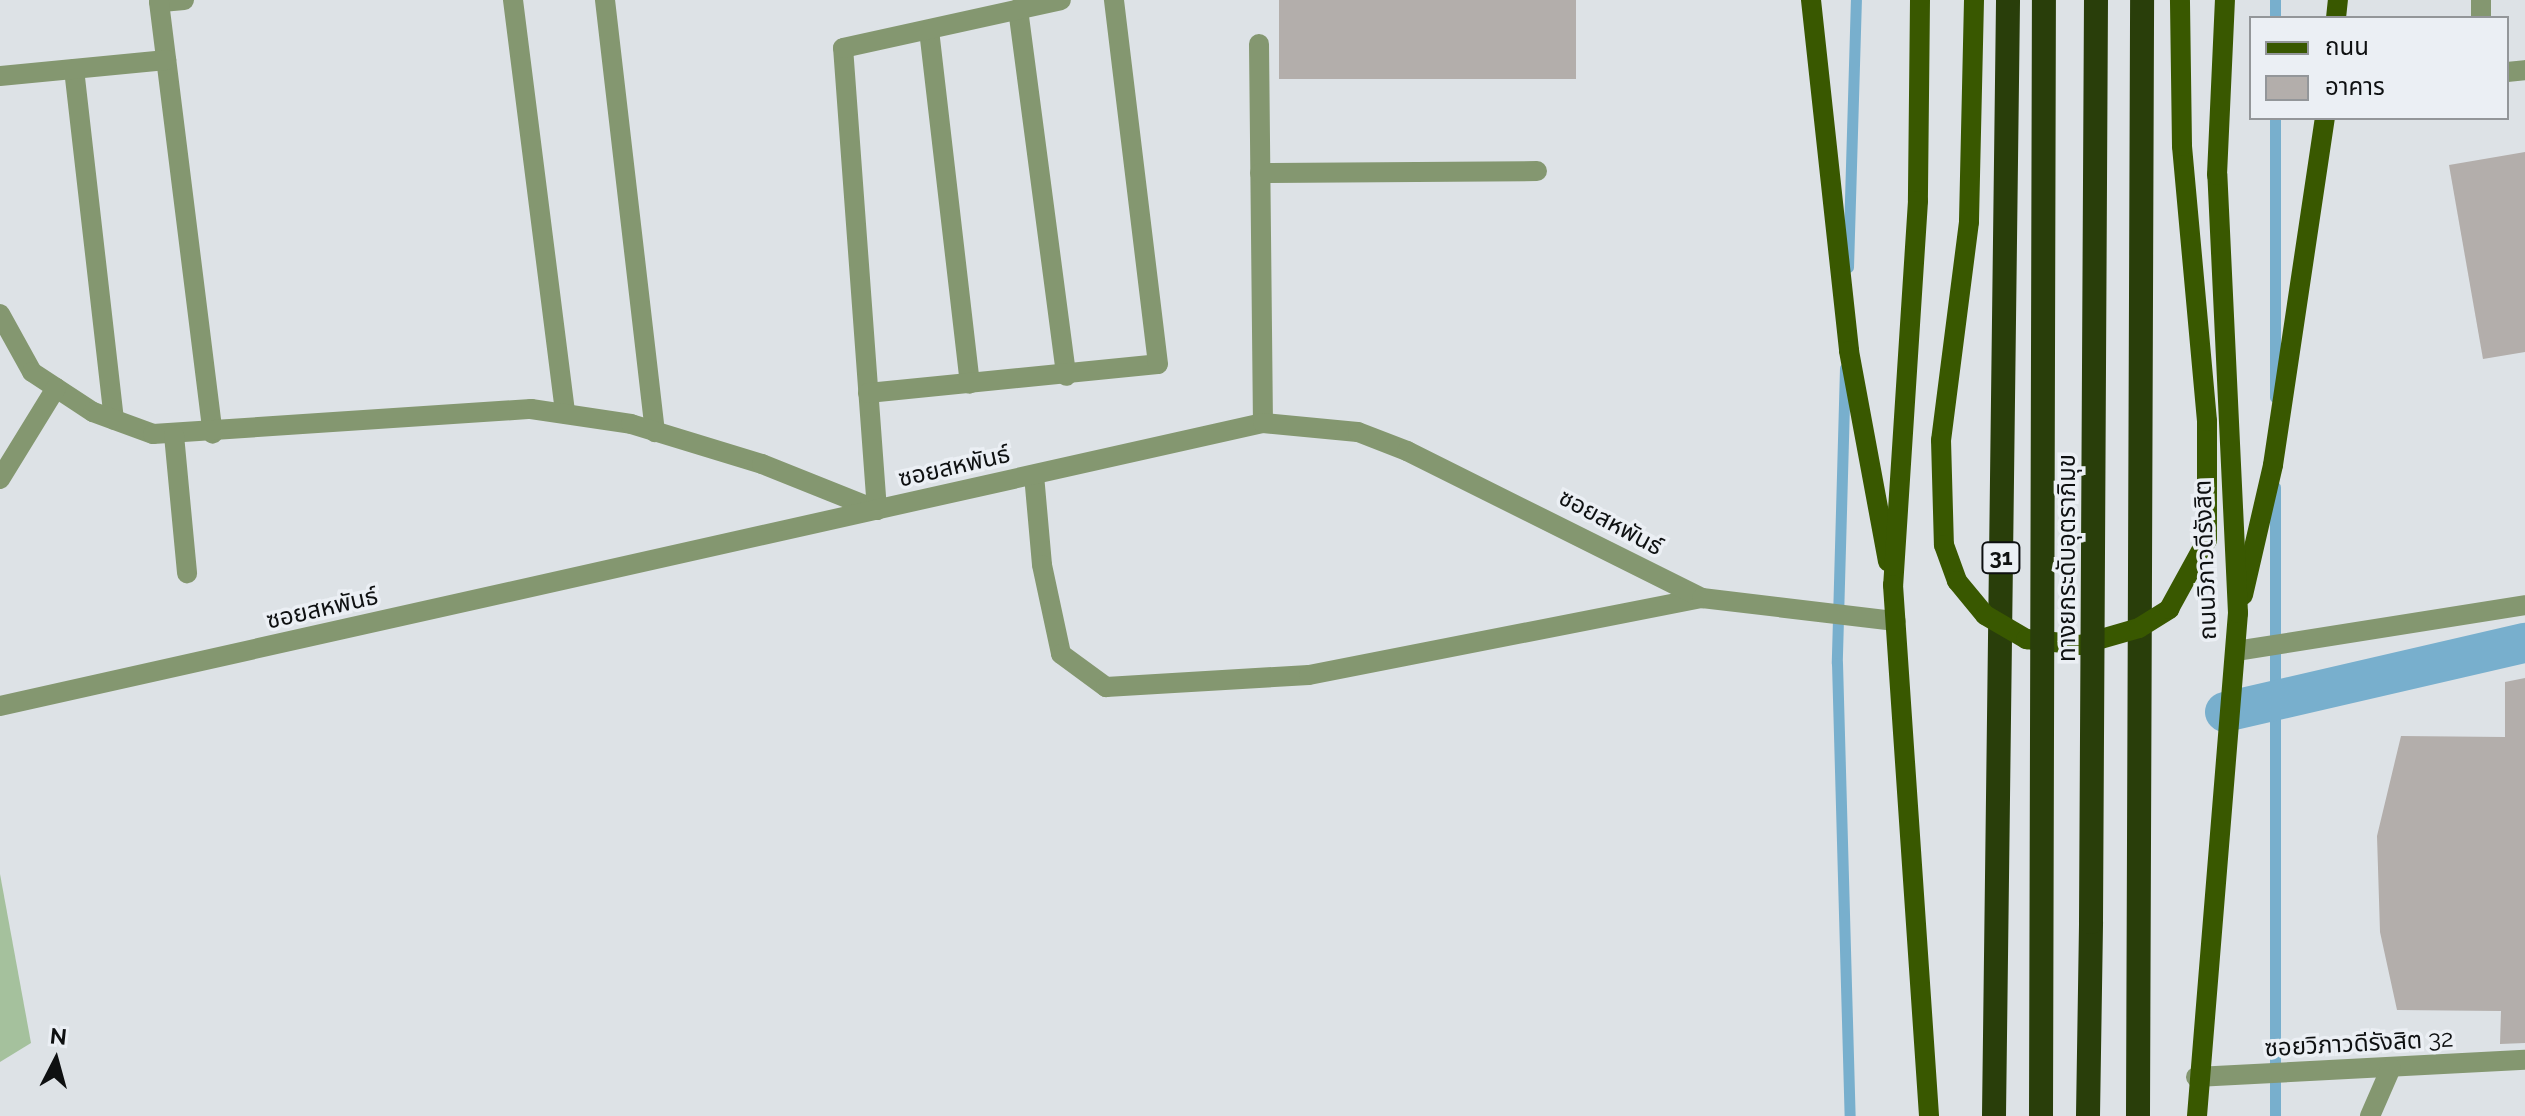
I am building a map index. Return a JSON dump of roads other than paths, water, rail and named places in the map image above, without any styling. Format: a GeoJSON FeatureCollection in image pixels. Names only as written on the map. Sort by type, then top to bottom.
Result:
{"type":"FeatureCollection","features":[{"type":"Feature","properties":{"kind":"highway","name":"31"},"geometry":{"type":"LineString","coordinates":[[1994,1116],[2008,0]]}},
{"type":"Feature","properties":{"kind":"highway","name":"ทางยกระดับอุตราภิมุข"},"geometry":{"type":"LineString","coordinates":[[2041,1116],[2044,0]]}},
{"type":"Feature","properties":{"kind":"highway","name":"ทางยกระดับอุตราภิมุข"},"geometry":{"type":"LineString","coordinates":[[2088,1116],[2096,0]]}},
{"type":"Feature","properties":{"kind":"highway"},"geometry":{"type":"LineString","coordinates":[[2138,1116],[2142,0]]}},
{"type":"Feature","properties":{"kind":"main road"},"geometry":{"type":"LineString","coordinates":[[1811,0],[1849,351],[1893,585],[1929,1116]]}},
{"type":"Feature","properties":{"kind":"main road"},"geometry":{"type":"LineString","coordinates":[[1893,585],[1918,201],[1920,0]]}},
{"type":"Feature","properties":{"kind":"main road"},"geometry":{"type":"LineString","coordinates":[[1974,0],[1969,222],[1941,440],[1944,545],[1957,581],[1985,615],[2026,639],[2080,645],[2139,628],[2169,609],[2207,540],[2207,421],[2182,146],[2180,0]]}},
{"type":"Feature","properties":{"kind":"main road","name":"ถนนวิภาวดีรังสิต"},"geometry":{"type":"LineString","coordinates":[[2197,1116],[2196,1077],[2238,613],[2217,175],[2225,0]]}},
{"type":"Feature","properties":{"kind":"main road"},"geometry":{"type":"LineString","coordinates":[[2238,613],[2273,465],[2325,120]]}},
{"type":"Feature","properties":{"kind":"street"},"geometry":{"type":"LineString","coordinates":[[184,0],[159,2],[213,434]]}},
{"type":"Feature","properties":{"kind":"street"},"geometry":{"type":"LineString","coordinates":[[513,0],[565,414]]}},
{"type":"Feature","properties":{"kind":"street"},"geometry":{"type":"LineString","coordinates":[[605,0],[655,432]]}},
{"type":"Feature","properties":{"kind":"street"},"geometry":{"type":"LineString","coordinates":[[0,314],[8,351],[56,388],[114,420],[174,435],[213,434],[474,408],[565,414],[655,432],[762,464],[877,510],[843,48],[1061,0]]}},
{"type":"Feature","properties":{"kind":"street"},"geometry":{"type":"LineString","coordinates":[[868,393],[1066,376],[1158,364],[1114,0]]}},
{"type":"Feature","properties":{"kind":"street"},"geometry":{"type":"LineString","coordinates":[[1018,9],[1066,376]]}},
{"type":"Feature","properties":{"kind":"street"},"geometry":{"type":"LineString","coordinates":[[929,30],[970,384]]}},
{"type":"Feature","properties":{"kind":"street"},"geometry":{"type":"LineString","coordinates":[[1259,44],[1263,423]]}},
{"type":"Feature","properties":{"kind":"street"},"geometry":{"type":"LineString","coordinates":[[0,76],[166,60]]}},
{"type":"Feature","properties":{"kind":"street"},"geometry":{"type":"LineString","coordinates":[[74,69],[114,420]]}},
{"type":"Feature","properties":{"kind":"street"},"geometry":{"type":"LineString","coordinates":[[1260,173],[1537,171]]}},
{"type":"Feature","properties":{"kind":"street"},"geometry":{"type":"LineString","coordinates":[[0,479],[56,388]]}},
{"type":"Feature","properties":{"kind":"street","name":"ซอยสหพันธ์"},"geometry":{"type":"LineString","coordinates":[[0,706],[1263,423],[1358,432],[1407,451],[1702,598],[1820,615],[1896,621]]}},
{"type":"Feature","properties":{"kind":"street"},"geometry":{"type":"LineString","coordinates":[[174,435],[187,573]]}},
{"type":"Feature","properties":{"kind":"street"},"geometry":{"type":"LineString","coordinates":[[1034,475],[1042,565],[1061,654],[1106,687],[1309,675],[1702,598]]}},
{"type":"Feature","properties":{"kind":"street"},"geometry":{"type":"LineString","coordinates":[[2236,651],[2525,605]]}},
{"type":"Feature","properties":{"kind":"street","name":"ซอยวิภาวดีรังสิต 32"},"geometry":{"type":"LineString","coordinates":[[2196,1077],[2525,1060]]}},
{"type":"Feature","properties":{"kind":"street"},"geometry":{"type":"LineString","coordinates":[[2370,1116],[2391,1068]]}},
{"type":"Feature","properties":{"kind":"waterway"},"geometry":{"type":"LineString","coordinates":[[1848,267],[1856,0]]}},
{"type":"Feature","properties":{"kind":"waterway"},"geometry":{"type":"LineString","coordinates":[[2275,0],[2275,16]]}},
{"type":"Feature","properties":{"kind":"waterway"},"geometry":{"type":"LineString","coordinates":[[2275,120],[2275,397]]}},
{"type":"Feature","properties":{"kind":"waterway"},"geometry":{"type":"LineString","coordinates":[[1845,368],[1837,663],[1850,1116]]}},
{"type":"Feature","properties":{"kind":"waterway"},"geometry":{"type":"LineString","coordinates":[[2275,487],[2275,1116]]}},
{"type":"Feature","properties":{"kind":"waterway"},"geometry":{"type":"LineString","coordinates":[[2225,712],[2525,643]]}}]}
